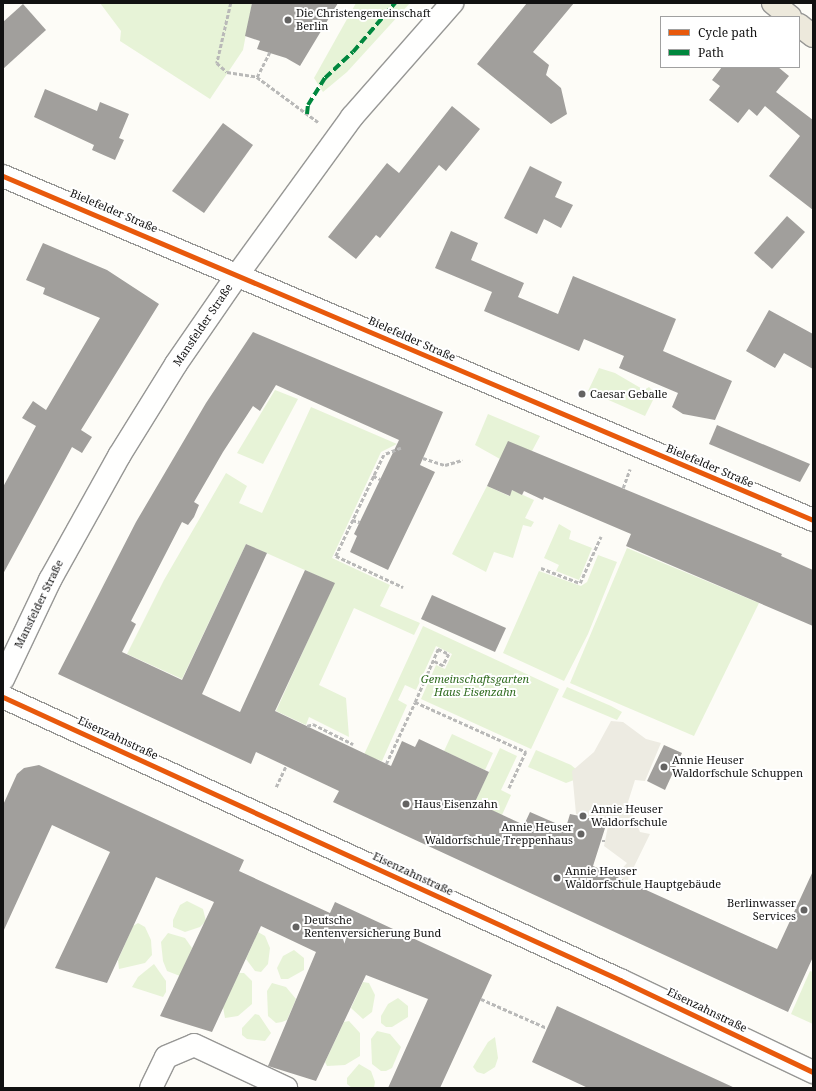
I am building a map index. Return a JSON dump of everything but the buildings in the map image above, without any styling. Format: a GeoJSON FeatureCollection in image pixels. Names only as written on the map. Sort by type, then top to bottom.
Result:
{"type":"FeatureCollection","features":[{"type":"Feature","properties":{"kind":"main road"},"geometry":{"type":"LineString","coordinates":[[773,3],[789,16]]}},
{"type":"Feature","properties":{"kind":"main road"},"geometry":{"type":"LineString","coordinates":[[800,26],[813,36]]}},
{"type":"Feature","properties":{"kind":"street","name":"Mansfelder Straße"},"geometry":{"type":"LineString","coordinates":[[3,679],[50,580],[119,456],[238,274],[352,117],[452,3]]}},
{"type":"Feature","properties":{"kind":"street","name":"Bielefelder Straße"},"geometry":{"type":"LineString","coordinates":[[3,176],[238,274],[813,520]]}},
{"type":"Feature","properties":{"kind":"street","name":"Eisenzahnstraße"},"geometry":{"type":"LineString","coordinates":[[3,697],[613,977],[813,1072]]}},
{"type":"Feature","properties":{"kind":"street"},"geometry":{"type":"LineString","coordinates":[[151,1088],[166,1056],[194,1045],[286,1088]]}},
{"type":"Feature","properties":{"kind":"path"},"geometry":{"type":"LineString","coordinates":[[231,3],[217,63],[227,72],[257,77],[307,114]]}},
{"type":"Feature","properties":{"kind":"path"},"geometry":{"type":"LineString","coordinates":[[257,77],[270,52]]}},
{"type":"Feature","properties":{"kind":"path"},"geometry":{"type":"LineString","coordinates":[[401,448],[384,455],[336,556],[403,587]]}},
{"type":"Feature","properties":{"kind":"path"},"geometry":{"type":"LineString","coordinates":[[423,458],[445,465],[462,460]]}},
{"type":"Feature","properties":{"kind":"path"},"geometry":{"type":"LineString","coordinates":[[623,488],[630,469]]}},
{"type":"Feature","properties":{"kind":"path"},"geometry":{"type":"LineString","coordinates":[[373,476],[380,479]]}},
{"type":"Feature","properties":{"kind":"path"},"geometry":{"type":"LineString","coordinates":[[352,520],[360,522]]}},
{"type":"Feature","properties":{"kind":"path"},"geometry":{"type":"LineString","coordinates":[[541,568],[580,584],[601,536]]}},
{"type":"Feature","properties":{"kind":"path"},"geometry":{"type":"LineString","coordinates":[[386,764],[438,649],[449,654],[443,666],[433,661]]}},
{"type":"Feature","properties":{"kind":"path"},"geometry":{"type":"LineString","coordinates":[[415,702],[526,752],[509,788]]}},
{"type":"Feature","properties":{"kind":"path"},"geometry":{"type":"LineString","coordinates":[[307,726],[312,724],[353,744]]}},
{"type":"Feature","properties":{"kind":"path"},"geometry":{"type":"LineString","coordinates":[[276,787],[286,766]]}},
{"type":"Feature","properties":{"kind":"path"},"geometry":{"type":"LineString","coordinates":[[481,999],[547,1028]]}},
{"type":"Feature","properties":{"kind":"green space"},"geometry":{"type":"Polygon","coordinates":[[[100,3],[252,3],[243,50],[210,99],[120,41],[121,31],[100,3]]]}},
{"type":"Feature","properties":{"kind":"green space"},"geometry":{"type":"Polygon","coordinates":[[[356,3],[410,3],[347,72],[323,92],[314,78],[356,3]]]}},
{"type":"Feature","properties":{"kind":"green space"},"geometry":{"type":"Polygon","coordinates":[[[599,368],[615,373],[644,390],[649,387],[656,394],[645,416],[588,391],[599,368]]]}},
{"type":"Feature","properties":{"kind":"green space"},"geometry":{"type":"Polygon","coordinates":[[[275,390],[298,399],[263,464],[237,453],[275,390]]]}},
{"type":"Feature","properties":{"kind":"green space"},"geometry":{"type":"Polygon","coordinates":[[[311,407],[397,444],[381,452],[332,558],[390,585],[380,606],[420,623],[414,635],[354,608],[319,685],[346,698],[349,737],[309,717],[306,725],[276,711],[334,583],[246,544],[182,679],[127,654],[164,580],[226,473],[247,486],[239,503],[262,513],[311,407]]]}},
{"type":"Feature","properties":{"kind":"green space"},"geometry":{"type":"Polygon","coordinates":[[[488,414],[540,436],[532,451],[500,459],[475,445],[488,414]]]}},
{"type":"Feature","properties":{"kind":"green space"},"geometry":{"type":"Polygon","coordinates":[[[487,486],[509,496],[512,490],[534,500],[525,518],[534,522],[531,527],[523,525],[513,558],[494,552],[486,572],[452,554],[487,486]]]}},
{"type":"Feature","properties":{"kind":"green space"},"geometry":{"type":"Polygon","coordinates":[[[559,524],[571,531],[569,539],[592,548],[579,580],[556,571],[559,565],[544,558],[559,524]]]}},
{"type":"Feature","properties":{"kind":"green space"},"geometry":{"type":"Polygon","coordinates":[[[627,548],[759,603],[694,736],[570,683],[627,548]]]}},
{"type":"Feature","properties":{"kind":"green space"},"geometry":{"type":"Polygon","coordinates":[[[598,555],[617,562],[588,634],[564,681],[503,653],[539,571],[581,586],[587,582],[598,555]]]}},
{"type":"Feature","properties":{"kind":"green space","name":"Gemeinschaftsgarten Haus Eisenzahn"},"geometry":{"type":"Polygon","coordinates":[[[423,626],[559,689],[531,749],[421,699],[436,665],[445,669],[452,654],[436,646],[416,690],[405,685],[398,700],[407,705],[382,761],[376,759],[373,764],[362,759],[423,626]]]}},
{"type":"Feature","properties":{"kind":"green space"},"geometry":{"type":"Polygon","coordinates":[[[567,687],[622,712],[617,720],[562,697],[567,687]]]}},
{"type":"Feature","properties":{"kind":"green space"},"geometry":{"type":"Polygon","coordinates":[[[452,734],[493,753],[485,770],[444,751],[452,734]]]}},
{"type":"Feature","properties":{"kind":"green space"},"geometry":{"type":"Polygon","coordinates":[[[500,748],[517,756],[501,790],[511,795],[502,815],[485,807],[471,810],[500,748]]]}},
{"type":"Feature","properties":{"kind":"green space"},"geometry":{"type":"Polygon","coordinates":[[[536,750],[571,765],[577,770],[574,780],[566,783],[528,767],[536,750]]]}},
{"type":"Feature","properties":{"kind":"green space"},"geometry":{"type":"Polygon","coordinates":[[[187,901],[203,909],[206,921],[200,927],[185,932],[173,927],[173,920],[180,905],[187,901]]]}},
{"type":"Feature","properties":{"kind":"green space"},"geometry":{"type":"Polygon","coordinates":[[[138,923],[145,927],[151,940],[152,955],[145,963],[119,969],[118,960],[133,926],[138,923]]]}},
{"type":"Feature","properties":{"kind":"green space"},"geometry":{"type":"Polygon","coordinates":[[[258,932],[265,936],[270,948],[268,964],[261,972],[255,971],[246,959],[258,932]]]}},
{"type":"Feature","properties":{"kind":"green space"},"geometry":{"type":"Polygon","coordinates":[[[168,933],[185,938],[192,948],[180,976],[167,971],[163,961],[161,942],[168,933]]]}},
{"type":"Feature","properties":{"kind":"green space"},"geometry":{"type":"Polygon","coordinates":[[[294,950],[304,958],[304,970],[288,979],[281,979],[277,968],[283,956],[294,950]]]}},
{"type":"Feature","properties":{"kind":"green space"},"geometry":{"type":"Polygon","coordinates":[[[154,964],[166,981],[166,992],[163,997],[132,987],[138,977],[154,964]]]}},
{"type":"Feature","properties":{"kind":"green space"},"geometry":{"type":"Polygon","coordinates":[[[810,971],[813,972],[813,1024],[791,1014],[810,971]]]}},
{"type":"Feature","properties":{"kind":"green space"},"geometry":{"type":"Polygon","coordinates":[[[239,973],[244,973],[252,981],[252,1004],[238,1016],[225,1018],[223,1007],[239,973]]]}},
{"type":"Feature","properties":{"kind":"green space"},"geometry":{"type":"Polygon","coordinates":[[[363,982],[369,983],[375,995],[372,1012],[363,1019],[351,1008],[363,982]]]}},
{"type":"Feature","properties":{"kind":"green space"},"geometry":{"type":"Polygon","coordinates":[[[272,983],[286,987],[296,999],[287,1020],[282,1022],[276,1023],[268,1016],[267,991],[272,983]]]}},
{"type":"Feature","properties":{"kind":"green space"},"geometry":{"type":"Polygon","coordinates":[[[398,998],[408,1006],[408,1017],[392,1027],[386,1027],[381,1023],[381,1016],[388,1004],[398,998]]]}},
{"type":"Feature","properties":{"kind":"green space"},"geometry":{"type":"Polygon","coordinates":[[[255,1014],[259,1015],[271,1033],[265,1041],[247,1039],[242,1035],[242,1028],[255,1014]]]}},
{"type":"Feature","properties":{"kind":"green space"},"geometry":{"type":"Polygon","coordinates":[[[349,1021],[360,1033],[360,1056],[345,1065],[327,1066],[325,1062],[344,1022],[349,1021]]]}},
{"type":"Feature","properties":{"kind":"green space"},"geometry":{"type":"Polygon","coordinates":[[[377,1031],[390,1034],[401,1047],[392,1068],[386,1071],[381,1071],[372,1064],[371,1039],[377,1031]]]}},
{"type":"Feature","properties":{"kind":"green space"},"geometry":{"type":"Polygon","coordinates":[[[495,1037],[498,1058],[495,1067],[484,1074],[477,1072],[473,1067],[488,1042],[495,1037]]]}},
{"type":"Feature","properties":{"kind":"green space"},"geometry":{"type":"Polygon","coordinates":[[[359,1064],[371,1071],[375,1082],[374,1088],[352,1088],[347,1084],[347,1078],[359,1064]]]}},
{"type":"Feature","properties":{"kind":"shaded area"},"geometry":{"type":"Polygon","coordinates":[[[611,721],[623,722],[646,739],[661,743],[645,781],[635,780],[628,802],[640,832],[650,834],[627,881],[616,875],[627,863],[604,846],[609,821],[576,814],[572,771],[594,752],[611,721]]]}},
{"type":"Feature","properties":{"kind":"marked path"},"geometry":{"type":"LineString","coordinates":[[307,114],[308,105],[325,78],[353,52],[395,3]]}},
{"type":"Feature","properties":{"kind":"cycle path"},"geometry":{"type":"LineString","coordinates":[[3,176],[813,520]]}},
{"type":"Feature","properties":{"kind":"cycle path"},"geometry":{"type":"LineString","coordinates":[[3,697],[620,980],[813,1072]]}},
{"type":"Feature","properties":{"kind":"place","name":"Die Christengemeinschaft Berlin"},"geometry":{"type":"Point","coordinates":[288,20]}},
{"type":"Feature","properties":{"kind":"place","name":"Caesar Geballe"},"geometry":{"type":"Point","coordinates":[582,394]}},
{"type":"Feature","properties":{"kind":"place","name":"Annie Heuser Waldorfschule Schuppen"},"geometry":{"type":"Point","coordinates":[664,767]}},
{"type":"Feature","properties":{"kind":"place","name":"Haus Eisenzahn"},"geometry":{"type":"Point","coordinates":[406,804]}},
{"type":"Feature","properties":{"kind":"place","name":"Annie Heuser Waldorfschule"},"geometry":{"type":"Point","coordinates":[583,816]}},
{"type":"Feature","properties":{"kind":"place","name":"Annie Heuser Waldorfschule Treppenhaus"},"geometry":{"type":"Point","coordinates":[581,834]}},
{"type":"Feature","properties":{"kind":"place","name":"Annie Heuser Waldorfschule Hauptgebäude"},"geometry":{"type":"Point","coordinates":[557,878]}},
{"type":"Feature","properties":{"kind":"place","name":"Berlinwasser Services"},"geometry":{"type":"Point","coordinates":[804,910]}},
{"type":"Feature","properties":{"kind":"place","name":"Deutsche Rentenversicherung Bund"},"geometry":{"type":"Point","coordinates":[296,927]}}]}
